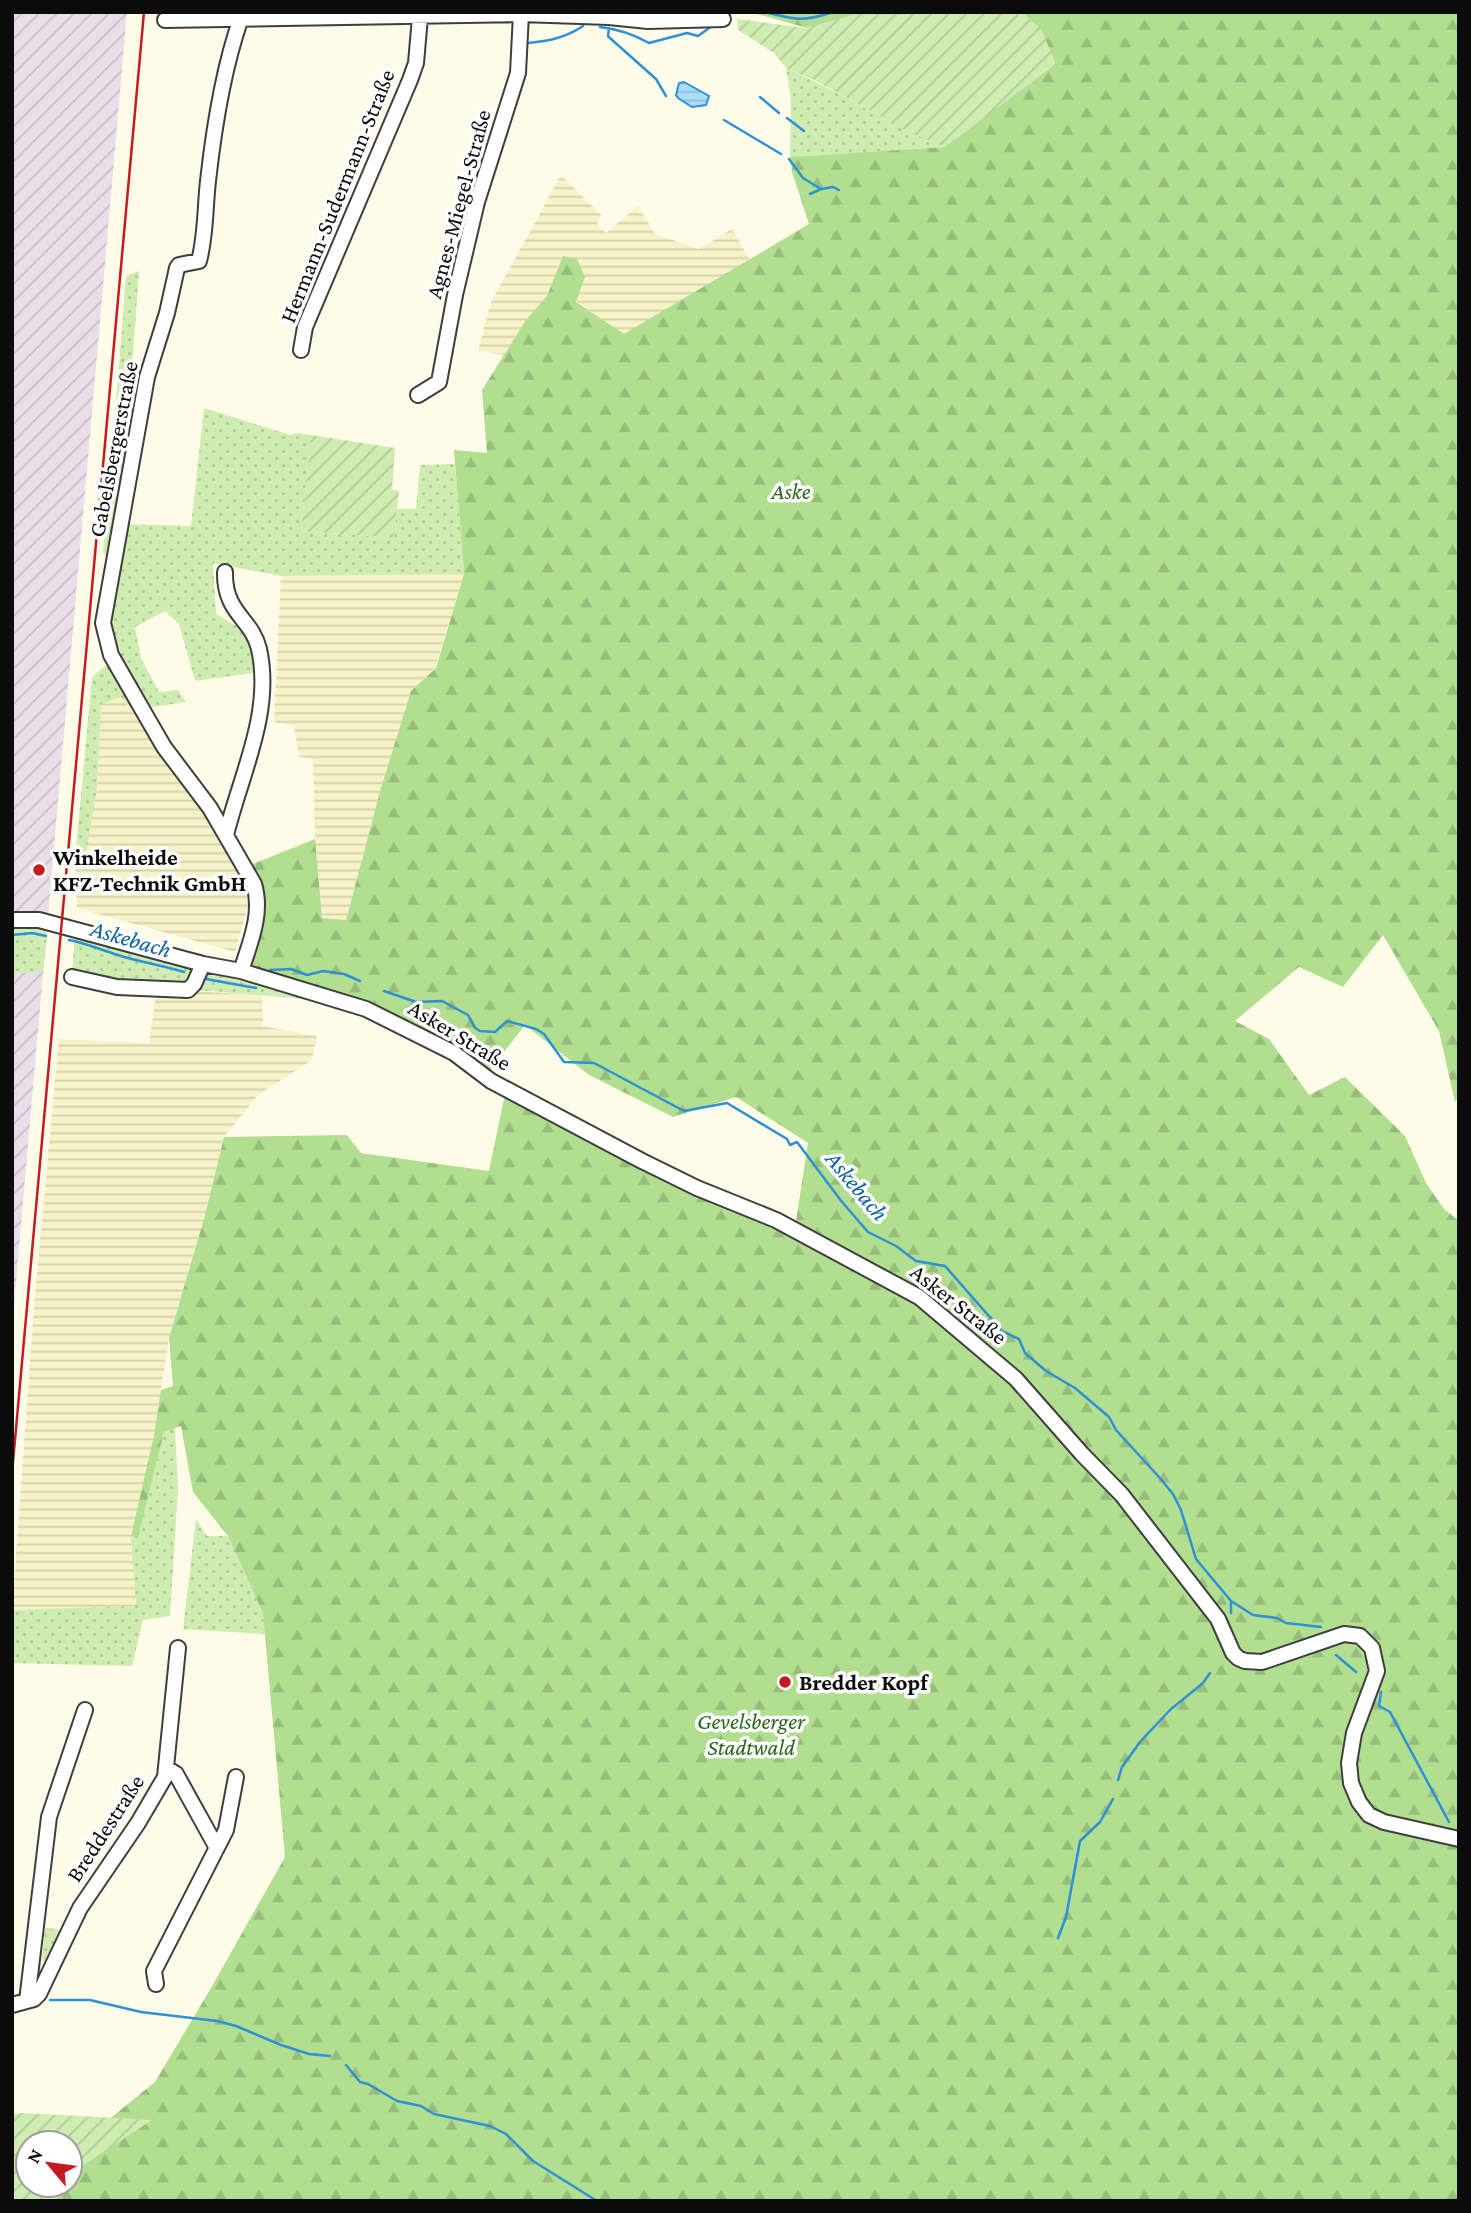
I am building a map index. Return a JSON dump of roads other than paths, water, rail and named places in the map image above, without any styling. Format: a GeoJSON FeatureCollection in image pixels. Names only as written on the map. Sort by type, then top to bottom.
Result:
{"type":"FeatureCollection","features":[{"type":"Feature","properties":{"kind":"street"},"geometry":{"type":"LineString","coordinates":[[165,20],[378,14],[419,17],[522,14],[648,21],[723,19]]}},
{"type":"Feature","properties":{"kind":"street","name":"Agnes-Miegel-Straße"},"geometry":{"type":"LineString","coordinates":[[418,396],[439,382],[455,295],[477,202],[518,73],[522,14]]}},
{"type":"Feature","properties":{"kind":"street","name":"Gabelsbergerstraße"},"geometry":{"type":"LineString","coordinates":[[241,971],[253,934],[258,897],[254,884],[210,808],[164,747],[111,655],[103,623],[147,377],[167,313],[177,268],[179,265],[199,261],[225,80],[246,16]]}},
{"type":"Feature","properties":{"kind":"street","name":"Hermann-Sudermann-Straße"},"geometry":{"type":"LineString","coordinates":[[301,350],[305,327],[410,80],[416,63],[419,17]]}},
{"type":"Feature","properties":{"kind":"street"},"geometry":{"type":"LineString","coordinates":[[225,572],[225,588],[235,612],[257,639],[263,666],[261,706],[226,835]]}},
{"type":"Feature","properties":{"kind":"street","name":"Asker Straße"},"geometry":{"type":"LineString","coordinates":[[12,920],[39,920],[203,964],[241,971],[366,1009],[411,1029],[454,1053],[491,1081],[642,1161],[696,1188],[776,1220],[919,1297],[1016,1378],[1082,1454],[1122,1495],[1218,1619],[1233,1654],[1238,1658],[1262,1662],[1344,1634],[1360,1636],[1372,1648],[1377,1671],[1354,1733],[1349,1763],[1351,1783],[1359,1802],[1369,1815],[1384,1822],[1459,1839]]}},
{"type":"Feature","properties":{"kind":"street"},"geometry":{"type":"LineString","coordinates":[[72,977],[117,987],[188,990],[194,984],[203,964]]}},
{"type":"Feature","properties":{"kind":"street","name":"Breddestraße"},"geometry":{"type":"LineString","coordinates":[[27,2001],[39,1994],[80,1908],[138,1823],[165,1777],[168,1769],[178,1647]]}},
{"type":"Feature","properties":{"kind":"street"},"geometry":{"type":"LineString","coordinates":[[12,2005],[27,2001],[49,1817],[85,1710]]}},
{"type":"Feature","properties":{"kind":"street"},"geometry":{"type":"LineString","coordinates":[[168,1769],[176,1774],[217,1848]]}},
{"type":"Feature","properties":{"kind":"street"},"geometry":{"type":"LineString","coordinates":[[156,1984],[154,1971],[226,1830],[236,1777]]}},
{"type":"Feature","properties":{"kind":"water"},"geometry":{"type":"Polygon","coordinates":[[[684,82],[709,96],[706,105],[692,107],[678,98],[676,95],[679,83],[684,82]]]}},
{"type":"Feature","properties":{"kind":"waterway"},"geometry":{"type":"LineString","coordinates":[[765,12],[799,19],[833,12]]}},
{"type":"Feature","properties":{"kind":"waterway"},"geometry":{"type":"LineString","coordinates":[[528,43],[557,38],[583,26]]}},
{"type":"Feature","properties":{"kind":"waterway"},"geometry":{"type":"LineString","coordinates":[[600,27],[625,32],[649,43],[687,33],[698,36],[712,26]]}},
{"type":"Feature","properties":{"kind":"waterway"},"geometry":{"type":"LineString","coordinates":[[609,28],[608,36],[656,79],[666,96]]}},
{"type":"Feature","properties":{"kind":"waterway"},"geometry":{"type":"LineString","coordinates":[[760,97],[779,113]]}},
{"type":"Feature","properties":{"kind":"waterway"},"geometry":{"type":"LineString","coordinates":[[787,118],[804,131]]}},
{"type":"Feature","properties":{"kind":"waterway"},"geometry":{"type":"LineString","coordinates":[[724,120],[781,154]]}},
{"type":"Feature","properties":{"kind":"waterway"},"geometry":{"type":"LineString","coordinates":[[789,159],[803,178],[821,189],[833,187],[839,190]]}},
{"type":"Feature","properties":{"kind":"waterway"},"geometry":{"type":"LineString","coordinates":[[810,194],[821,189]]}},
{"type":"Feature","properties":{"kind":"waterway","name":"Askebach"},"geometry":{"type":"LineString","coordinates":[[12,935],[32,933],[46,936]]}},
{"type":"Feature","properties":{"kind":"waterway","name":"Askebach"},"geometry":{"type":"LineString","coordinates":[[69,940],[184,972]]}},
{"type":"Feature","properties":{"kind":"waterway","name":"Askebach"},"geometry":{"type":"LineString","coordinates":[[270,970],[291,969],[307,975],[323,971],[344,974],[360,981]]}},
{"type":"Feature","properties":{"kind":"waterway","name":"Askebach"},"geometry":{"type":"LineString","coordinates":[[206,979],[256,988]]}},
{"type":"Feature","properties":{"kind":"waterway","name":"Askebach"},"geometry":{"type":"LineString","coordinates":[[384,991],[416,1002],[442,1001],[468,1015],[475,1028],[480,1031],[495,1032],[507,1021],[536,1029],[544,1034],[564,1062],[594,1063],[684,1111],[727,1103],[787,1139],[790,1145],[797,1142],[868,1232],[896,1246],[916,1261],[945,1266],[1002,1331],[1019,1339],[1025,1353],[1046,1371],[1075,1388],[1109,1417],[1116,1430],[1173,1494],[1181,1510],[1196,1559],[1231,1601],[1253,1615],[1277,1618],[1286,1623],[1321,1627]]}},
{"type":"Feature","properties":{"kind":"waterway"},"geometry":{"type":"LineString","coordinates":[[1231,1603],[1231,1613]]}},
{"type":"Feature","properties":{"kind":"waterway","name":"Askebach"},"geometry":{"type":"LineString","coordinates":[[1336,1655],[1356,1672]]}},
{"type":"Feature","properties":{"kind":"waterway"},"geometry":{"type":"LineString","coordinates":[[1118,1780],[1122,1767],[1140,1742],[1170,1710],[1203,1683],[1210,1673]]}},
{"type":"Feature","properties":{"kind":"waterway","name":"Askebach"},"geometry":{"type":"LineString","coordinates":[[1381,1692],[1379,1706],[1390,1712],[1449,1822]]}},
{"type":"Feature","properties":{"kind":"waterway"},"geometry":{"type":"LineString","coordinates":[[1058,1938],[1066,1917],[1080,1841],[1100,1822],[1113,1799]]}},
{"type":"Feature","properties":{"kind":"waterway"},"geometry":{"type":"LineString","coordinates":[[50,2000],[90,2000],[141,2012],[217,2021],[309,2054],[330,2056]]}},
{"type":"Feature","properties":{"kind":"waterway"},"geometry":{"type":"LineString","coordinates":[[346,2065],[360,2082],[397,2101],[421,2106],[434,2114],[490,2126],[506,2134],[533,2161],[597,2201]]}},
{"type":"Feature","properties":{"kind":"railway"},"geometry":{"type":"LineString","coordinates":[[12,1473],[144,12]]}},
{"type":"Feature","properties":{"kind":"place","name":"Winkelheide KFZ-Technik GmbH"},"geometry":{"type":"Point","coordinates":[39,870]}},
{"type":"Feature","properties":{"kind":"place","name":"Bredder Kopf"},"geometry":{"type":"Point","coordinates":[785,1682]}},
{"type":"Feature","properties":{"kind":"park label","name":"Aske"},"geometry":{"type":"Point","coordinates":[791,491]}},
{"type":"Feature","properties":{"kind":"park label","name":"Gevelsberger Stadtwald"},"geometry":{"type":"Point","coordinates":[751,1734]}}]}
